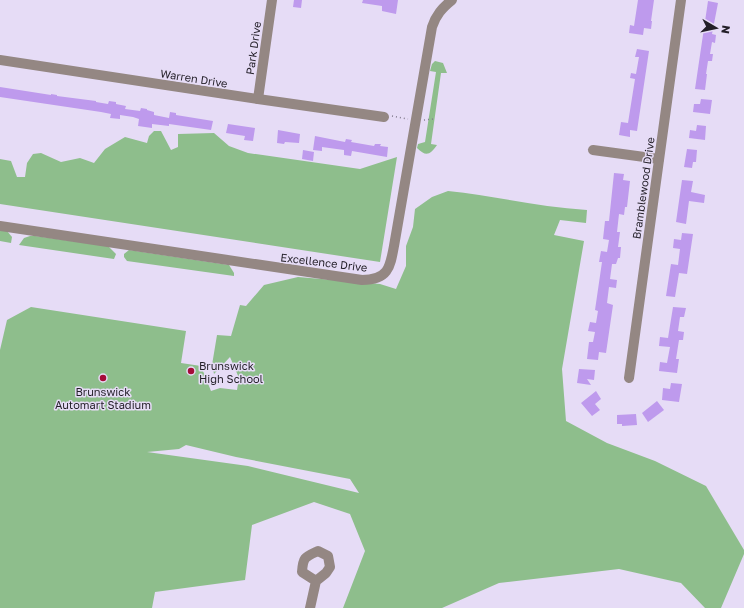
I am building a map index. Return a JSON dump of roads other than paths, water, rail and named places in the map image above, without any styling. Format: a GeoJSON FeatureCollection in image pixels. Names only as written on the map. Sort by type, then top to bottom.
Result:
{"type":"FeatureCollection","features":[{"type":"Feature","properties":{"kind":"street","name":"Park Drive"},"geometry":{"type":"LineString","coordinates":[[258,99],[272,0]]}},
{"type":"Feature","properties":{"kind":"street","name":"Excellence Drive"},"geometry":{"type":"LineString","coordinates":[[0,226],[355,279],[372,280],[378,278],[383,275],[388,268],[394,246],[432,27],[440,10],[452,0]]}},
{"type":"Feature","properties":{"kind":"street","name":"Bramblewood Drive"},"geometry":{"type":"LineString","coordinates":[[629,378],[681,0]]}},
{"type":"Feature","properties":{"kind":"street","name":"Warren Drive"},"geometry":{"type":"LineString","coordinates":[[0,60],[384,117]]}},
{"type":"Feature","properties":{"kind":"street"},"geometry":{"type":"LineString","coordinates":[[593,150],[659,160]]}},
{"type":"Feature","properties":{"kind":"street"},"geometry":{"type":"LineString","coordinates":[[310,608],[316,581]]}},
{"type":"Feature","properties":{"kind":"place","name":"Brunswick High School"},"geometry":{"type":"Point","coordinates":[191,371]}},
{"type":"Feature","properties":{"kind":"place","name":"Brunswick Automart Stadium"},"geometry":{"type":"Point","coordinates":[103,378]}}]}
